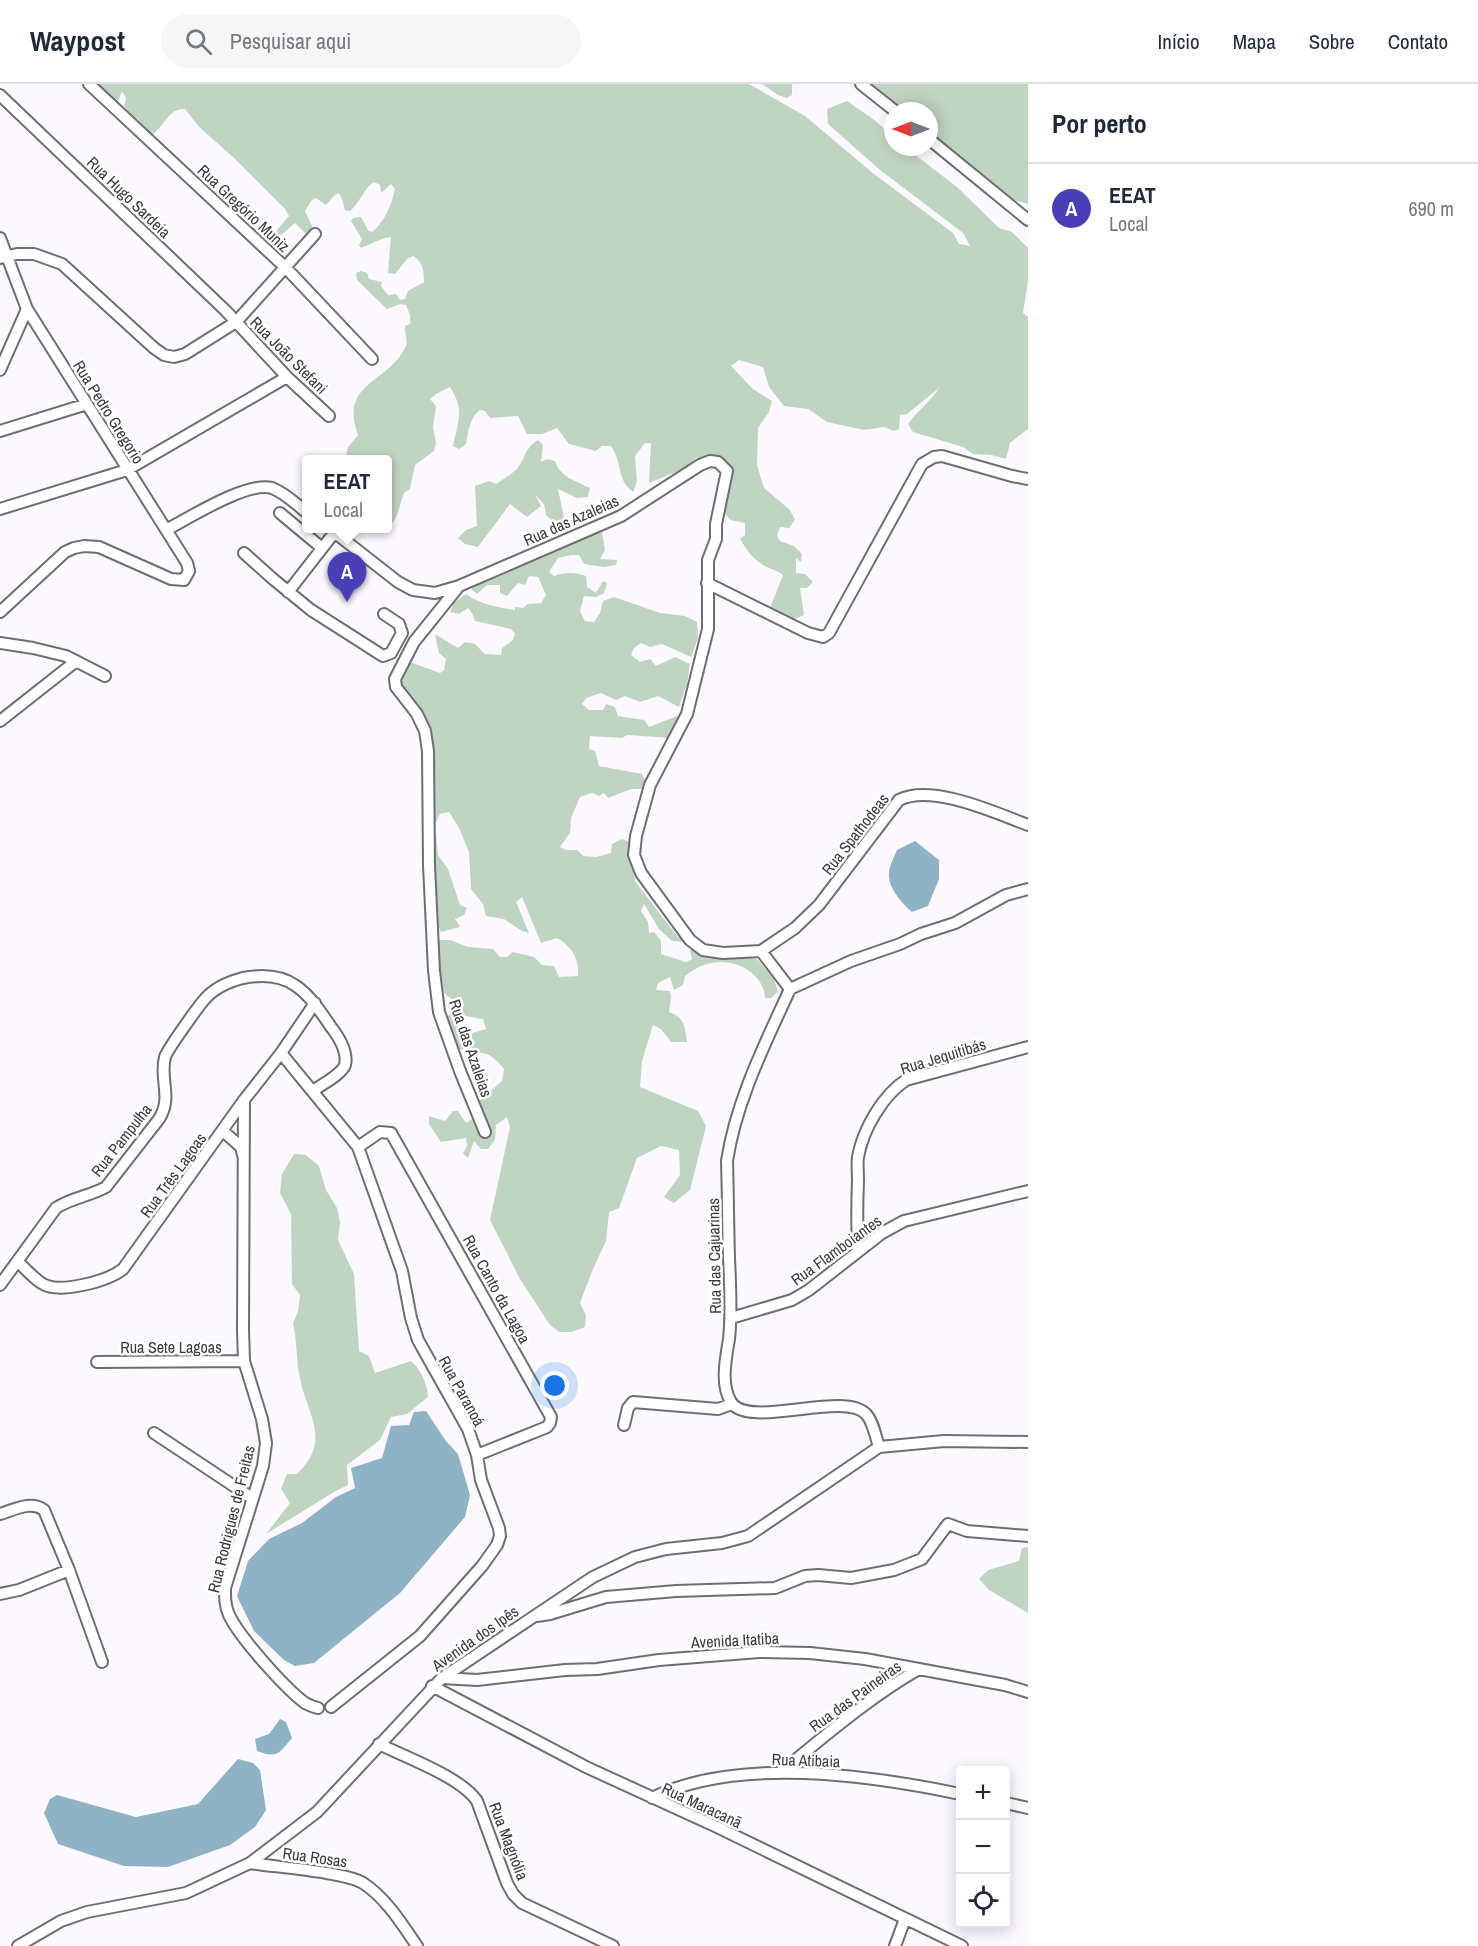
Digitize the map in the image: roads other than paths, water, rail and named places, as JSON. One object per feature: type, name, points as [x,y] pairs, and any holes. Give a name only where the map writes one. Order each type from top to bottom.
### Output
[{"type":"street","name":"Rua Gregório Muniz","points":[[89,84],[286,268],[372,359]]},
{"type":"street","points":[[861,84],[884,102]]},
{"type":"street","name":"Rua Hugo Sardeia","points":[[1,96],[236,322]]},
{"type":"street","points":[[938,145],[1028,220]]},
{"type":"street","name":"Rua João Stefani","points":[[315,234],[236,322],[328,416]]},
{"type":"street","name":"Rua Pedro Gregorio","points":[[0,238],[4,257],[27,309],[187,563],[189,571],[184,580],[171,579],[99,547],[74,548],[65,552],[0,612]]},
{"type":"street","points":[[4,257],[34,254],[62,264],[164,355],[174,357],[185,354],[236,322]]},
{"type":"street","points":[[0,370],[27,309]]},
{"type":"street","points":[[0,510],[127,470],[287,376]]},
{"type":"street","points":[[0,430],[87,404]]},
{"type":"street","points":[[707,583],[808,633],[823,637],[829,633],[926,460],[942,456],[1028,479]]},
{"type":"street","name":"Rua das Azaleias","points":[[485,1132],[460,1071],[440,1012],[434,971],[429,865],[428,751],[425,730],[417,714],[396,687],[395,679],[414,642],[459,586],[621,516],[694,468],[710,461],[718,462],[726,471],[716,524],[716,539],[708,560],[708,629],[687,714],[650,785],[636,836],[634,855],[641,873],[690,940],[702,950],[723,953],[761,951]]},
{"type":"street","points":[[166,530],[243,490],[259,487],[271,488],[302,509]]},
{"type":"street","points":[[280,513],[302,531]]},
{"type":"street","points":[[304,533],[322,548]]},
{"type":"street","points":[[288,592],[322,548],[330,533]]},
{"type":"street","points":[[334,533],[398,582],[413,590],[435,593],[459,586]]},
{"type":"street","points":[[244,553],[311,610],[383,656],[391,653],[402,633],[400,626],[384,614]]},
{"type":"street","points":[[0,643],[66,656],[105,676]]},
{"type":"street","points":[[0,721],[75,662]]},
{"type":"street","name":"Rua Spathodeas","points":[[761,951],[795,928],[819,904],[899,800],[907,796],[939,796],[963,801],[1028,825]]},
{"type":"street","points":[[761,951],[790,989],[851,961],[955,923],[1006,895],[1028,889]]},
{"type":"street","name":"Rua Pampulha","points":[[0,1286],[56,1208],[64,1203],[96,1193],[105,1187],[159,1119],[165,1110],[165,1055],[204,1000],[228,981],[260,975],[281,978],[297,986],[315,1003],[334,1030],[344,1049],[345,1058],[344,1067],[339,1073],[313,1090]]},
{"type":"street","name":"Rua das Cajuarinas","points":[[732,1404],[726,1393],[725,1367],[731,1318],[727,1161],[731,1136],[754,1070],[790,989]]},
{"type":"street","name":"Rua Três Lagoas","points":[[18,1262],[41,1283],[50,1287],[60,1288],[115,1276],[123,1269],[315,1003]]},
{"type":"street","name":"Rua Jequitibás","points":[[858,1250],[856,1222],[858,1157],[870,1123],[886,1096],[906,1080],[1028,1047]]},
{"type":"street","name":"Rua Paranoá","points":[[281,1053],[358,1147],[402,1271],[411,1318],[418,1340],[468,1429],[477,1455],[481,1480],[500,1536],[497,1545],[482,1566],[420,1636],[331,1707]]},
{"type":"street","name":"Rua Rodrigues de Freitas","points":[[244,1100],[244,1361],[262,1419],[266,1443],[263,1466],[225,1588],[225,1604],[238,1630],[257,1653],[300,1699],[318,1708]]},
{"type":"street","points":[[223,1131],[241,1147],[244,1158]]},
{"type":"street","name":"Rua Canto da Lagoa","points":[[358,1147],[380,1132],[391,1133],[551,1417],[547,1428],[477,1455]]},
{"type":"street","name":"Rua Flamboiantes","points":[[731,1318],[792,1300],[809,1290],[858,1250],[904,1221],[1028,1191]]},
{"type":"street","name":"Rua Sete Lagoas","points":[[98,1362],[244,1361]]},
{"type":"street","points":[[624,1425],[628,1408],[633,1402],[718,1409],[732,1404],[740,1410],[778,1412],[818,1407],[856,1406],[868,1415],[879,1447],[944,1441],[1027,1442]]},
{"type":"street","points":[[154,1433],[252,1498]]},
{"type":"street","name":"Avenida dos Ipês","points":[[18,1946],[61,1921],[87,1912],[186,1893],[250,1863],[317,1812],[442,1677],[534,1616],[593,1577],[635,1557],[666,1550],[723,1543],[748,1536],[879,1447]]},
{"type":"street","points":[[0,1514],[31,1505],[44,1510],[69,1570],[102,1662]]},
{"type":"street","points":[[534,1616],[550,1614],[606,1597],[676,1591],[775,1588],[805,1576],[851,1578],[894,1570],[922,1559],[948,1524],[968,1531],[1028,1536]]},
{"type":"street","points":[[0,1594],[19,1590],[69,1570]]},
{"type":"street","name":"Avenida Itatiba","points":[[442,1677],[459,1680],[502,1678],[670,1659],[759,1652],[810,1653],[865,1659],[1005,1685],[1028,1692]]},
{"type":"street","name":"Rua das Paineiras","points":[[782,1771],[889,1687],[919,1669]]},
{"type":"street","name":"Rua Maracanã","points":[[432,1686],[586,1767],[962,1946]]},
{"type":"street","name":"Rua Magnólia","points":[[379,1744],[458,1783],[471,1792],[477,1801],[507,1883],[522,1903],[612,1946]]},
{"type":"street","name":"Rua Atibaia","points":[[652,1798],[683,1785],[782,1771],[874,1779],[956,1793]]},
{"type":"street","points":[[1010,1804],[1028,1808]]},
{"type":"street","name":"Rua Rosas","points":[[250,1863],[353,1878],[363,1883],[392,1911],[417,1946]]},
{"type":"street","points":[[895,1946],[905,1919]]},
{"type":"water","points":[[915,841],[939,860],[939,879],[928,906],[912,912],[893,890],[889,874],[897,850]]},
{"type":"water","points":[[426,1411],[446,1441],[458,1454],[470,1495],[465,1517],[400,1593],[314,1663],[295,1666],[284,1660],[254,1631],[237,1596],[248,1561],[269,1539],[302,1523],[336,1497],[355,1488],[351,1468],[382,1458],[391,1426],[409,1425],[414,1412]]},
{"type":"water","points":[[280,1719],[286,1722],[292,1738],[277,1753],[257,1751],[255,1739],[269,1734]]},
{"type":"water","points":[[238,1759],[253,1763],[260,1770],[266,1810],[255,1827],[230,1845],[168,1867],[124,1866],[58,1844],[44,1813],[50,1799],[57,1795],[136,1817],[198,1804]]},
{"type":"place","name":"EEAT","points":[[347,602]]}]
